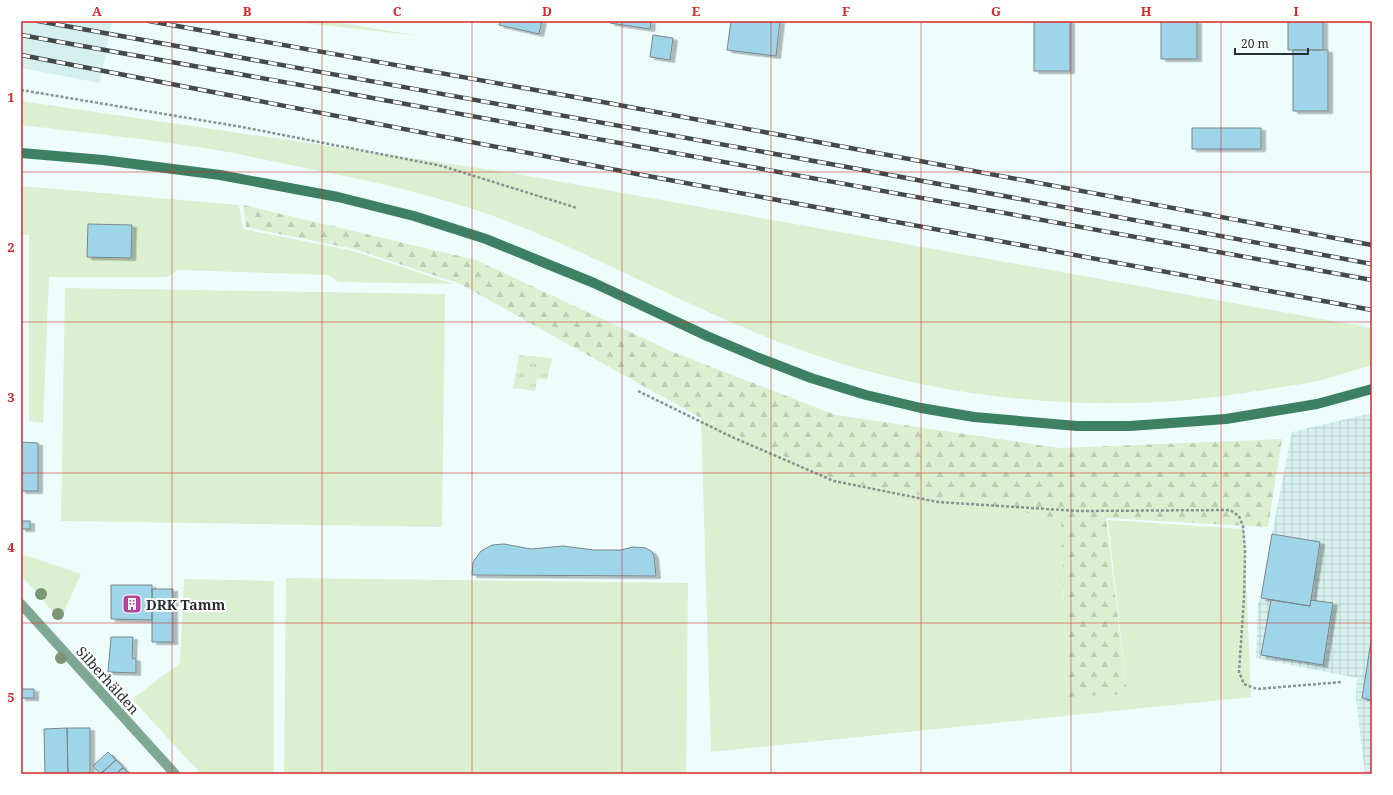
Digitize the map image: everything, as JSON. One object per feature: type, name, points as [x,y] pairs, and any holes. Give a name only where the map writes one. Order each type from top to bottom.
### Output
[{"type":"main road","points":[[21,153],[104,160],[220,175],[338,197],[414,216],[486,238],[594,283],[706,336],[811,378],[866,395],[921,408],[974,417],[1077,426],[1130,426],[1226,419],[1317,404],[1372,389]]},
{"type":"street","name":"Silberhälden","points":[[21,604],[175,774]]},
{"type":"path","points":[[21,90],[242,127],[442,166],[577,208]]},
{"type":"path","points":[[638,391],[732,437],[834,481],[856,486],[938,502],[1078,511],[1230,510],[1239,516],[1243,526],[1245,544],[1244,598],[1239,672],[1244,684],[1257,689],[1342,682]]},
{"type":"shaded area","points":[[21,21],[112,21],[100,83],[21,68]]},
{"type":"shaded area","points":[[1372,413],[1372,774],[1365,774],[1356,698],[1357,678],[1256,658],[1258,603],[1261,598],[1292,432]]},
{"type":"green space","points":[[286,21],[329,21],[421,36]]},
{"type":"green space","points":[[21,101],[506,172],[1372,328],[1372,365],[1318,381],[1297,385],[1200,399],[1137,403],[1074,403],[1011,398],[948,389],[886,376],[825,359],[766,337],[698,308],[565,245],[474,209],[364,180],[223,151],[147,140],[21,125]]},
{"type":"green space","points":[[21,186],[239,205],[243,229],[354,251],[454,284],[338,282],[329,275],[178,270],[167,277],[49,277],[43,423],[29,421],[29,235],[21,234]]},
{"type":"green space","points":[[243,205],[476,260],[673,352],[836,415],[1060,448],[1282,439],[1268,527],[1106,518],[1127,694],[1067,697],[1061,519],[838,481],[701,418],[460,284],[354,249],[246,227]]},
{"type":"green space","points":[[65,288],[445,294],[442,527],[61,521]]},
{"type":"green space","points":[[519,355],[552,358],[547,380],[537,378],[535,391],[513,388]]},
{"type":"green space","points":[[701,418],[838,481],[1061,519],[1067,697],[1127,694],[1108,520],[1244,529],[1251,697],[711,752]]},
{"type":"green space","points":[[21,554],[81,574],[60,620],[21,575]]},
{"type":"green space","points":[[286,578],[688,583],[686,774],[284,774]]},
{"type":"green space","points":[[184,579],[274,581],[274,774],[201,774],[132,699],[180,663]]},
{"type":"building","points":[[500,21],[542,21],[539,34],[499,25]]},
{"type":"building","points":[[610,21],[651,21],[650,29],[610,23]]},
{"type":"building","points":[[731,21],[780,21],[776,56],[727,50]]},
{"type":"building","points":[[1034,21],[1070,21],[1070,71],[1034,71]]},
{"type":"building","points":[[1161,21],[1197,21],[1197,59],[1161,59]]},
{"type":"building","points":[[1288,21],[1323,21],[1323,50],[1288,50]]},
{"type":"building","points":[[653,35],[673,38],[670,60],[650,57]]},
{"type":"building","points":[[1293,50],[1328,50],[1328,111],[1293,111]]},
{"type":"building","points":[[1192,128],[1261,128],[1261,149],[1192,149]]},
{"type":"building","points":[[88,224],[132,225],[131,258],[87,257]]},
{"type":"building","points":[[21,442],[38,443],[38,491],[21,491]]},
{"type":"building","points":[[21,521],[30,521],[30,529],[21,529]]},
{"type":"building","points":[[1272,534],[1320,542],[1310,606],[1261,598]]},
{"type":"building","points":[[504,544],[531,549],[563,546],[594,550],[621,550],[633,547],[646,548],[652,552],[654,556],[656,576],[472,575],[473,562],[481,551],[492,545]]},
{"type":"building","name":"DRK Tamm","points":[[111,585],[152,585],[152,620],[111,619]]},
{"type":"building","points":[[152,589],[173,589],[173,642],[152,642]]},
{"type":"building","points":[[1271,600],[1310,606],[1311,600],[1333,603],[1323,665],[1261,655]]},
{"type":"building","points":[[1372,635],[1372,700],[1362,698]]},
{"type":"building","points":[[111,637],[133,637],[132,658],[136,659],[136,673],[108,672]]},
{"type":"building","points":[[21,689],[34,689],[34,698],[21,698]]},
{"type":"building","points":[[67,728],[68,774],[45,774],[44,729]]},
{"type":"building","points":[[67,728],[90,728],[90,773],[68,774]]},
{"type":"building","points":[[108,752],[116,760],[100,774],[93,766]]},
{"type":"building","points":[[116,760],[123,767],[116,774],[101,774]]},
{"type":"building","points":[[123,768],[129,774],[116,774]]},
{"type":"railway","points":[[38,21],[847,167],[1372,264]]},
{"type":"railway","points":[[149,21],[608,103],[1372,245]]},
{"type":"railway","points":[[21,35],[1372,280]]},
{"type":"railway","points":[[21,55],[637,174],[1372,310]]},
{"type":"place","name":"DRK Tamm","points":[[132,604]]}]
